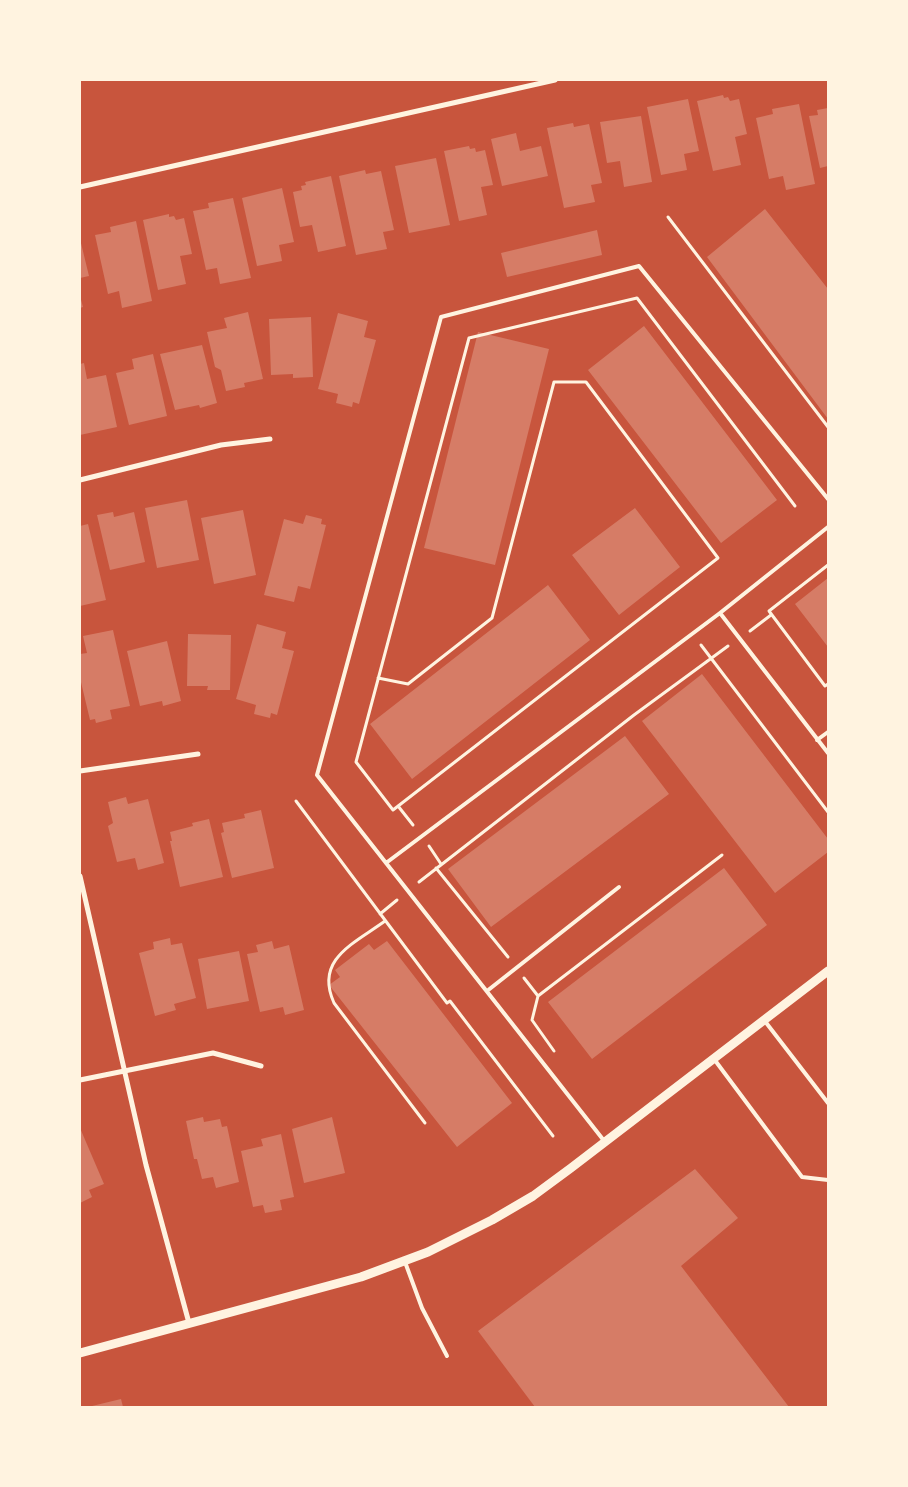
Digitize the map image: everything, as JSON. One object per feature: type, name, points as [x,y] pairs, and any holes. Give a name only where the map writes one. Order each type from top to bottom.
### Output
[{"type":"street","points":[[80,187],[555,80]]},
{"type":"street","points":[[80,480],[221,445],[270,439]]},
{"type":"street","points":[[80,779],[80,770],[198,754]]},
{"type":"street","points":[[80,876],[146,1165],[189,1323]]},
{"type":"street","points":[[80,1353],[361,1277],[428,1252],[492,1220],[532,1196],[605,1142],[828,971]]},
{"type":"street","points":[[80,1080],[213,1053],[260,1066]]},
{"type":"lane","points":[[605,1142],[317,775],[441,317],[638,266],[828,499]]},
{"type":"lane","points":[[386,863],[720,613],[828,527]]},
{"type":"lane","points":[[720,613],[828,753]]},
{"type":"lane","points":[[817,740],[828,732]]},
{"type":"lane","points":[[487,991],[619,887]]},
{"type":"lane","points":[[764,1020],[828,1103]]},
{"type":"lane","points":[[714,1059],[802,1177],[828,1180]]},
{"type":"lane","points":[[405,1260],[422,1308],[447,1356]]},
{"type":"path","points":[[668,217],[828,427]]},
{"type":"path","points":[[378,678],[408,684],[492,618],[554,382],[586,382],[718,558],[393,810],[356,762],[378,678],[469,338],[637,298],[795,506]]},
{"type":"path","points":[[828,565],[769,612],[825,686],[828,684]]},
{"type":"path","points":[[380,914],[436,868],[634,715],[771,615]]},
{"type":"path","points":[[697,640],[828,812]]},
{"type":"path","points":[[296,801],[447,1003],[450,1001],[552,1136]]},
{"type":"path","points":[[560,1058],[532,1020],[538,996],[722,855]]},
{"type":"path","points":[[436,868],[538,996]]},
{"type":"path","points":[[385,920],[335,958],[329,970],[327,984],[334,1003],[425,1124]]},
{"type":"building","points":[[723,95],[724,98],[728,97],[730,101],[739,99],[747,134],[735,137],[741,165],[713,171],[697,101]]},
{"type":"building","points":[[688,99],[699,151],[684,154],[687,170],[661,175],[647,107]]},
{"type":"building","points":[[799,104],[815,184],[786,190],[783,176],[769,179],[756,118],[773,114],[772,109]]},
{"type":"building","points":[[828,108],[828,166],[820,168],[809,116],[818,115],[817,110]]},
{"type":"building","points":[[641,116],[652,182],[624,187],[620,161],[607,163],[600,122]]},
{"type":"building","points":[[573,123],[574,127],[589,124],[602,183],[591,185],[595,202],[564,208],[547,128]]},
{"type":"building","points":[[516,133],[520,151],[541,146],[548,176],[502,186],[491,139]]},
{"type":"building","points":[[469,146],[470,149],[475,148],[476,152],[485,150],[493,185],[481,187],[487,215],[459,221],[444,151]]},
{"type":"building","points":[[436,158],[450,225],[409,233],[395,166]]},
{"type":"building","points":[[365,170],[366,174],[381,171],[394,230],[383,232],[387,249],[356,255],[339,176]]},
{"type":"building","points":[[331,176],[346,246],[318,252],[312,225],[300,227],[293,192],[302,190],[301,186],[306,185],[305,182]]},
{"type":"building","points":[[282,188],[294,242],[279,245],[282,261],[257,266],[242,198]]},
{"type":"building","points":[[233,198],[251,278],[220,284],[217,268],[206,270],[193,211],[209,208],[208,203]]},
{"type":"building","points":[[765,209],[828,289],[828,419],[707,257]]},
{"type":"building","points":[[169,214],[169,217],[174,216],[176,220],[184,218],[192,254],[180,256],[186,284],[158,290],[143,220]]},
{"type":"building","points":[[136,221],[152,301],[122,308],[119,291],[108,294],[95,235],[111,232],[110,227]]},
{"type":"building","points":[[597,230],[602,255],[507,277],[501,253]]},
{"type":"building","points":[[80,239],[89,276],[80,278]]},
{"type":"building","points":[[80,296],[83,307],[80,308]]},
{"type":"building","points":[[248,312],[263,379],[244,383],[245,387],[226,391],[221,370],[215,367],[207,332],[227,328],[224,318]]},
{"type":"building","points":[[338,313],[368,321],[364,337],[376,340],[359,404],[353,402],[352,407],[336,403],[338,394],[318,389]]},
{"type":"building","points":[[311,317],[313,377],[293,378],[293,374],[271,375],[269,319]]},
{"type":"building","points":[[644,326],[777,500],[721,543],[588,370]]},
{"type":"building","points":[[478,332],[549,349],[495,565],[424,548]]},
{"type":"building","points":[[202,345],[217,403],[200,408],[199,405],[175,410],[160,354]]},
{"type":"building","points":[[153,354],[167,416],[129,425],[116,373],[134,369],[132,359]]},
{"type":"building","points":[[84,363],[87,379],[106,375],[117,427],[80,435],[80,364]]},
{"type":"building","points":[[187,500],[199,560],[157,568],[145,508]]},
{"type":"building","points":[[635,508],[680,567],[619,615],[572,555]]},
{"type":"building","points":[[243,510],[256,575],[214,584],[201,518]]},
{"type":"building","points":[[113,512],[114,517],[134,512],[145,562],[110,570],[97,515]]},
{"type":"building","points":[[306,515],[322,519],[321,524],[326,525],[310,589],[298,586],[294,602],[264,595],[284,519],[303,524]]},
{"type":"building","points":[[88,524],[106,600],[80,606],[80,526]]},
{"type":"building","points":[[828,578],[828,647],[795,604]]},
{"type":"building","points":[[548,585],[590,640],[412,779],[370,724]]},
{"type":"building","points":[[257,624],[286,632],[282,648],[294,651],[277,715],[271,713],[270,718],[254,714],[256,705],[236,699]]},
{"type":"building","points":[[113,630],[130,706],[110,710],[112,719],[96,723],[95,719],[90,720],[80,678],[80,654],[87,653],[83,636]]},
{"type":"building","points":[[188,634],[231,635],[230,690],[207,690],[208,686],[187,686]]},
{"type":"building","points":[[167,641],[181,701],[163,706],[162,701],[140,706],[127,651]]},
{"type":"building","points":[[702,674],[828,839],[828,852],[775,893],[642,721]]},
{"type":"building","points":[[625,736],[669,794],[491,927],[448,869]]},
{"type":"building","points":[[126,797],[128,804],[148,799],[164,863],[138,870],[135,858],[117,862],[108,826],[113,823],[108,802]]},
{"type":"building","points":[[261,810],[274,868],[232,878],[221,833],[224,832],[222,823],[245,818],[244,814]]},
{"type":"building","points":[[209,819],[223,877],[180,887],[170,841],[172,841],[170,832],[193,826],[192,823]]},
{"type":"building","points":[[724,868],[767,925],[592,1059],[548,1002]]},
{"type":"building","points":[[170,938],[171,945],[182,943],[196,998],[174,1004],[176,1010],[155,1016],[139,953],[154,949],[153,942]]},
{"type":"building","points":[[272,941],[274,949],[289,945],[304,1010],[285,1015],[283,1007],[260,1012],[247,954],[258,952],[256,945]]},
{"type":"building","points":[[387,941],[512,1103],[457,1147],[329,985],[340,977],[335,970],[369,944],[374,950]]},
{"type":"building","points":[[239,951],[249,1001],[207,1009],[198,959]]},
{"type":"building","points":[[203,1117],[204,1122],[220,1119],[222,1127],[227,1126],[239,1182],[216,1188],[213,1177],[202,1179],[197,1159],[194,1159],[186,1121]]},
{"type":"building","points":[[332,1117],[345,1173],[304,1183],[292,1129]]},
{"type":"building","points":[[80,1128],[104,1184],[89,1190],[92,1197],[80,1203]]},
{"type":"building","points":[[281,1134],[294,1197],[280,1200],[282,1210],[265,1213],[263,1205],[253,1207],[241,1151],[263,1146],[261,1139]]},
{"type":"building","points":[[695,1169],[738,1218],[681,1266],[789,1407],[535,1407],[478,1331]]},
{"type":"building","points":[[121,1399],[123,1407],[92,1407],[92,1406]]}]
